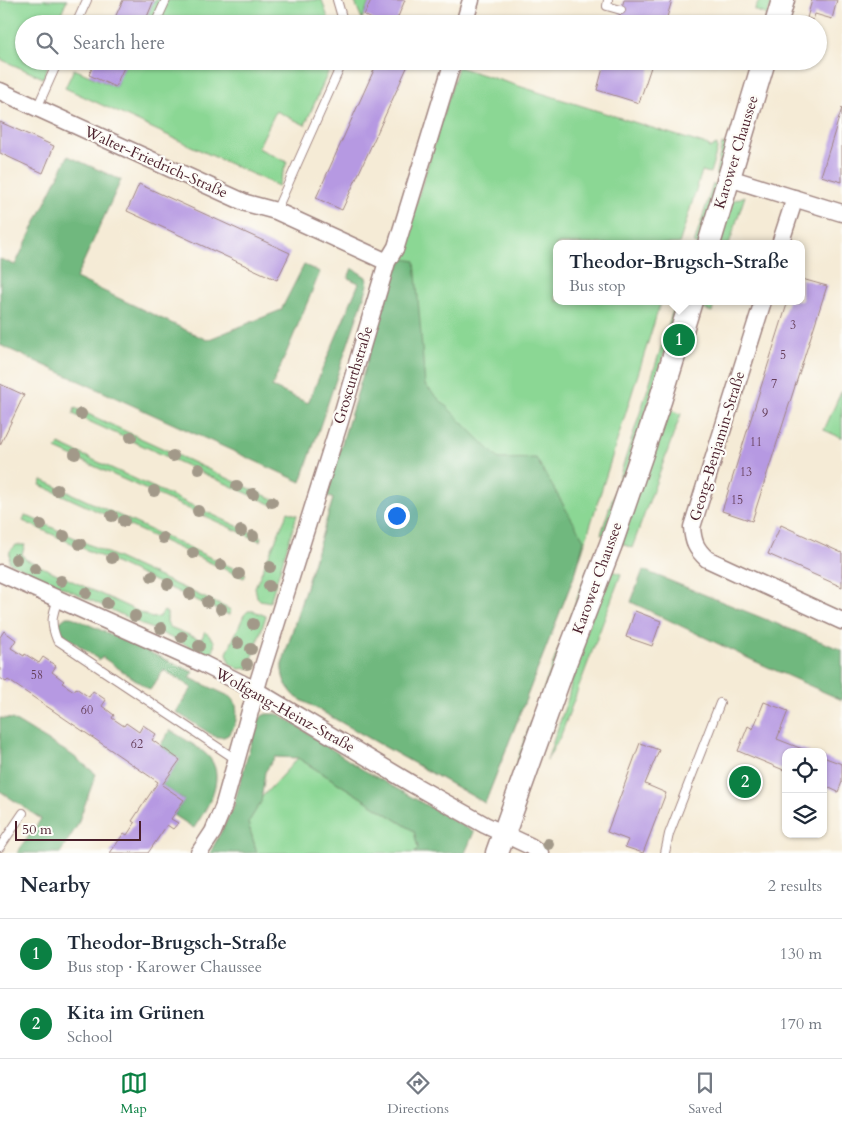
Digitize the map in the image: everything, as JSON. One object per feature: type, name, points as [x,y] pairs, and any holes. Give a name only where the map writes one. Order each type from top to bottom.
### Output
[{"type":"main road","points":[[779,15],[783,0]]},
{"type":"main road","name":"Karower Chaussee","points":[[709,240],[761,70]]},
{"type":"main road","name":"Karower Chaussee","points":[[501,844],[562,671],[611,544],[660,401],[690,305]]},
{"type":"street","points":[[467,15],[471,0]]},
{"type":"street","name":"Groscurthstraße","points":[[199,853],[213,832],[224,808],[255,690],[340,421],[387,262],[396,247],[449,70]]},
{"type":"street","name":"Walter-Friedrich-Straße","points":[[0,91],[246,203],[276,211],[387,262]]},
{"type":"street","points":[[729,178],[842,213]]},
{"type":"street","points":[[781,240],[795,198]]},
{"type":"street","name":"Georg-Benjamin-Straße","points":[[761,305],[692,527],[692,540],[698,551],[707,559],[842,621]]},
{"type":"street","name":"Wolfgang-Heinz-Straße","points":[[0,573],[255,690],[412,784],[501,844],[530,846],[540,853]]},
{"type":"lane","points":[[80,15],[87,0]]},
{"type":"lane","points":[[159,15],[166,0]]},
{"type":"lane","points":[[337,0],[341,15]]},
{"type":"lane","points":[[608,0],[607,6],[621,10]]},
{"type":"lane","points":[[37,108],[54,70]]},
{"type":"lane","points":[[276,211],[339,70]]},
{"type":"lane","points":[[58,599],[52,615],[52,628],[57,640],[236,760]]},
{"type":"lane","points":[[666,851],[669,834],[720,703]]},
{"type":"lane","points":[[0,847],[23,813]]},
{"type":"green space","points":[[0,0],[67,0],[60,15],[15,15],[15,66],[0,59]]},
{"type":"green space","points":[[154,0],[322,0],[327,15],[148,15]]},
{"type":"green space","points":[[354,0],[370,0],[364,15],[360,15]]},
{"type":"green space","points":[[760,0],[773,0],[767,15],[754,10]]},
{"type":"green space","points":[[25,70],[46,70],[43,78]]},
{"type":"green space","points":[[74,70],[115,87],[123,70],[329,70],[305,125],[276,111],[258,148],[287,162],[278,186],[65,88]]},
{"type":"green space","points":[[457,70],[468,70],[710,146],[709,148],[717,145],[710,173],[702,171],[680,240],[553,240],[553,305],[660,305],[576,571],[485,803],[296,697],[285,682],[282,665],[333,499],[326,495]]},
{"type":"green space","points":[[722,144],[729,146],[720,177],[716,176],[716,172]]},
{"type":"green space","points":[[68,156],[121,180],[76,278],[207,340],[281,310],[304,265],[320,272],[272,387],[308,403],[359,283],[348,278],[352,268],[366,277],[368,285],[301,482],[0,345],[0,259],[15,265]]},
{"type":"green space","points":[[713,184],[717,185],[700,240],[695,240]]},
{"type":"green space","points":[[745,196],[730,240],[719,240],[730,202]]},
{"type":"green space","points":[[399,258],[415,261],[425,385],[499,459],[536,458],[584,540],[576,571],[485,803],[296,697],[287,686],[283,675],[282,665],[333,499],[326,495]]},
{"type":"green space","points":[[675,305],[680,305],[606,535],[601,534]]},
{"type":"green space","points":[[699,305],[714,305],[712,312],[698,307]]},
{"type":"green space","points":[[842,392],[842,438],[824,430]]},
{"type":"green space","points":[[75,408],[277,501],[275,506],[73,414]]},
{"type":"green space","points":[[670,410],[681,414],[632,548],[620,543],[656,439]]},
{"type":"green space","points":[[59,444],[261,537],[260,541],[56,449]]},
{"type":"green space","points":[[42,480],[246,574],[244,578],[40,485]]},
{"type":"green space","points":[[288,512],[297,515],[270,602],[260,600],[257,597],[255,587]]},
{"type":"green space","points":[[25,515],[231,610],[229,615],[23,521]]},
{"type":"green space","points":[[16,545],[25,545],[22,554],[25,559],[152,618],[159,617],[164,611],[167,613],[167,622],[170,627],[199,639],[202,638],[205,631],[214,641],[214,647],[210,656],[9,562],[10,551]]},
{"type":"green space","points":[[591,561],[595,562],[515,773],[513,773],[523,744]]},
{"type":"green space","points":[[610,570],[621,574],[561,735],[547,760],[568,698],[577,655]]},
{"type":"green space","points":[[643,570],[842,650],[842,700],[752,660],[631,602]]},
{"type":"green space","points":[[248,611],[254,611],[266,616],[249,668],[239,669],[229,663],[227,653],[244,615]]},
{"type":"green space","points":[[66,617],[72,617],[193,672],[190,678],[231,697],[237,712],[233,729],[224,737],[214,736],[176,712],[192,688],[164,670],[150,690],[102,657],[99,660],[62,633],[59,627],[60,622]]},
{"type":"green space","points":[[266,714],[281,715],[360,768],[474,832],[465,853],[415,853],[418,848],[414,831],[298,758],[275,757],[265,772],[261,802],[248,823],[257,853],[210,853],[233,808],[257,722]]},
{"type":"green space","points":[[0,718],[12,719],[72,755],[96,774],[77,826],[60,853],[17,853],[41,819],[0,791]]},
{"type":"green space","points":[[170,730],[206,754],[213,762],[216,772],[216,781],[210,801],[194,828],[174,815],[184,800],[162,785],[180,760],[160,746]]},
{"type":"green space","points":[[298,758],[414,831],[418,849],[415,853],[257,853],[248,823],[262,797]]},
{"type":"building","points":[[123,0],[154,0],[148,15],[116,15]]},
{"type":"building","points":[[371,0],[405,0],[399,15],[364,15]]},
{"type":"building","points":[[624,0],[672,0],[668,15],[620,15]]},
{"type":"building","points":[[812,0],[837,0],[832,19],[827,18],[827,15],[808,15]]},
{"type":"building","points":[[91,70],[123,70],[115,87],[89,75]]},
{"type":"building","points":[[374,70],[406,70],[342,210],[316,198]]},
{"type":"building","points":[[603,70],[650,70],[639,103],[597,90]]},
{"type":"building","points":[[842,108],[842,182],[821,176]]},
{"type":"building","points":[[0,122],[54,146],[43,173],[0,153]]},
{"type":"building","points":[[139,184],[290,253],[277,280],[127,211]]},
{"type":"building","points":[[805,280],[827,286],[752,521],[722,511],[787,305],[805,305]]},
{"type":"building","points":[[0,384],[24,395],[0,445]]},
{"type":"building","points":[[781,525],[842,553],[842,587],[768,554]]},
{"type":"building","points":[[635,611],[661,621],[652,646],[626,637]]},
{"type":"building","points":[[4,631],[16,640],[11,648],[39,663],[43,657],[56,666],[52,672],[64,681],[62,683],[74,691],[76,688],[89,697],[93,691],[106,700],[102,706],[114,715],[112,718],[124,726],[126,723],[139,732],[143,725],[156,734],[152,740],[180,760],[162,785],[184,800],[171,819],[178,823],[173,829],[167,825],[148,853],[110,853],[124,833],[127,835],[135,823],[132,821],[158,782],[8,680],[6,682],[0,678],[0,637]]},
{"type":"building","points":[[764,702],[788,711],[777,739],[800,748],[782,748],[782,769],[738,751],[748,726],[753,729]]},
{"type":"building","points":[[640,743],[659,750],[645,784],[666,793],[643,853],[625,847],[628,840],[607,832]]},
{"type":"building","points":[[827,758],[842,764],[842,782],[838,792],[827,787]]},
{"type":"place","name":"Theodor-Brugsch-Straße","points":[[679,340]]},
{"type":"place","name":"Kita im Grünen","points":[[745,782]]}]
